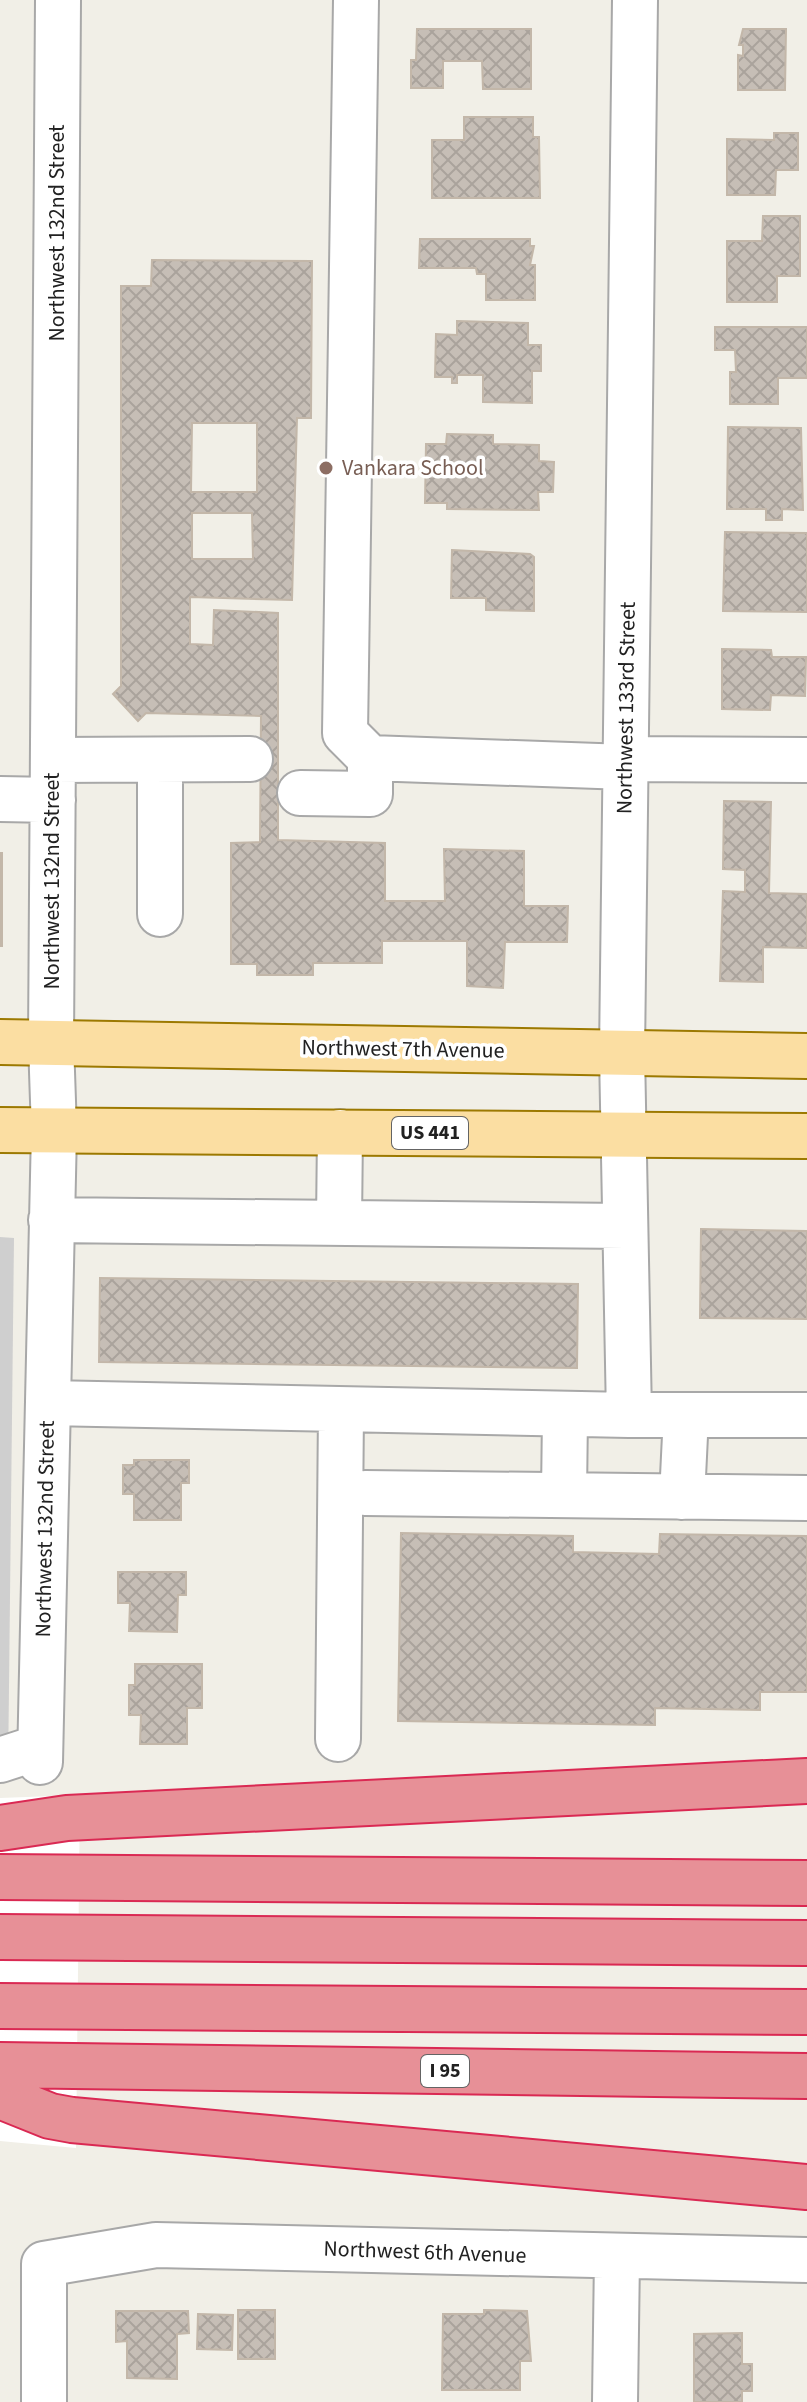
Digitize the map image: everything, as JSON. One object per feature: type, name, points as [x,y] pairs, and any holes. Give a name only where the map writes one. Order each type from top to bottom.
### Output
[{"type":"highway","points":[[0,1828],[67,1818],[807,1781]]},
{"type":"highway","points":[[0,1877],[807,1883]]},
{"type":"highway","points":[[0,1937],[807,1943]]},
{"type":"highway","points":[[0,2006],[807,2012]]},
{"type":"highway","name":"I 95","points":[[0,2065],[807,2076]]},
{"type":"highway","points":[[0,2096],[50,2116],[72,2120],[807,2187]]},
{"type":"main road","name":"Northwest 7th Avenue","points":[[0,1042],[807,1056]]},
{"type":"main road","name":"US 441","points":[[0,1130],[807,1136]]},
{"type":"street","name":"Northwest 132nd Street","points":[[27,1756],[48,1403],[54,1131],[51,1042],[58,0]]},
{"type":"street","points":[[356,0],[345,733],[370,758],[626,763],[807,760]]},
{"type":"street","name":"Northwest 133rd Street","points":[[629,1415],[622,1053],[635,0]]},
{"type":"street","points":[[300,793],[370,794],[370,758]]},
{"type":"street","points":[[0,799],[53,780],[160,760],[250,759]]},
{"type":"street","points":[[160,760],[163,915]]},
{"type":"street","points":[[339,1223],[340,1132]]},
{"type":"street","points":[[51,1220],[625,1226]]},
{"type":"street","points":[[48,1403],[565,1414],[807,1415]]},
{"type":"street","points":[[338,1739],[341,1410]]},
{"type":"street","points":[[564,1495],[565,1414]]},
{"type":"street","points":[[682,1497],[686,1415]]},
{"type":"street","points":[[365,1493],[807,1498]]},
{"type":"street","name":"Northwest 6th Avenue","points":[[44,2402],[44,2264],[156,2245],[807,2260]]},
{"type":"street","points":[[615,2402],[617,2257]]},
{"type":"shaded area","points":[[0,1237],[14,1238],[8,1776],[0,1776]]},
{"type":"pier","points":[[80,1795],[76,2148],[0,2141],[0,1798]]},
{"type":"building","points":[[417,29],[531,29],[531,89],[483,89],[482,61],[443,61],[443,88],[411,88],[411,60],[416,60]]},
{"type":"building","points":[[743,29],[786,29],[785,90],[738,90],[738,55],[743,56],[743,45],[739,45]]},
{"type":"building","points":[[464,117],[533,117],[533,137],[539,137],[540,198],[432,198],[432,140],[464,140]]},
{"type":"building","points":[[774,133],[798,133],[798,170],[776,170],[775,195],[727,195],[727,139],[774,140]]},
{"type":"building","points":[[763,216],[800,216],[800,276],[777,276],[777,302],[727,302],[727,241],[762,241]]},
{"type":"building","points":[[420,239],[530,239],[530,246],[534,246],[530,265],[535,265],[535,300],[486,300],[486,274],[477,274],[476,268],[419,268]]},
{"type":"building","points":[[152,260],[312,261],[311,418],[297,418],[292,600],[190,597],[190,644],[213,645],[214,610],[278,613],[278,840],[385,843],[385,901],[445,901],[444,849],[524,851],[524,906],[568,906],[567,942],[505,942],[503,988],[467,986],[467,941],[382,941],[382,963],[313,963],[313,975],[257,975],[257,964],[231,964],[231,843],[260,842],[261,716],[146,713],[138,721],[113,694],[121,686],[121,286],[151,286]],"holes":[[[192,423],[257,423],[257,492],[191,492]],[[192,513],[252,513],[253,559],[192,559]]]},
{"type":"building","points":[[457,321],[528,323],[528,345],[541,345],[541,371],[532,371],[532,403],[483,402],[483,375],[457,375],[457,383],[452,383],[452,377],[435,377],[436,334],[457,335]]},
{"type":"building","points":[[715,327],[807,327],[807,378],[778,378],[778,404],[730,404],[730,372],[736,372],[735,350],[715,350]]},
{"type":"building","points":[[728,427],[801,428],[803,510],[782,509],[782,520],[766,520],[766,509],[727,509]]},
{"type":"building","points":[[447,434],[493,435],[493,444],[539,445],[539,461],[554,462],[553,492],[538,492],[539,510],[447,509],[447,503],[425,503],[426,444],[446,444]]},
{"type":"building","points":[[725,532],[807,533],[807,612],[723,611]]},
{"type":"building","points":[[452,550],[530,554],[534,557],[534,611],[486,610],[486,598],[451,598]]},
{"type":"building","points":[[722,649],[771,650],[772,657],[806,657],[805,696],[771,695],[770,710],[722,709]]},
{"type":"building","points":[[724,801],[771,802],[769,893],[807,894],[807,948],[763,947],[763,982],[720,981],[723,891],[745,892],[745,870],[723,869]]},
{"type":"building","points":[[2,853],[2,946],[0,946]]},
{"type":"building","points":[[701,1229],[807,1231],[807,1319],[700,1318]]},
{"type":"building","points":[[100,1278],[578,1284],[577,1368],[99,1362]]},
{"type":"building","points":[[134,1460],[189,1460],[189,1483],[181,1483],[181,1520],[134,1520],[134,1494],[123,1494],[123,1465],[134,1465]]},
{"type":"building","points":[[401,1533],[573,1536],[573,1552],[659,1554],[660,1534],[807,1536],[807,1692],[760,1692],[760,1710],[655,1708],[655,1725],[398,1721]]},
{"type":"building","points":[[118,1572],[186,1572],[186,1595],[178,1595],[177,1632],[129,1631],[130,1603],[118,1603]]},
{"type":"building","points":[[135,1664],[202,1664],[202,1708],[187,1708],[187,1744],[140,1744],[141,1715],[129,1715],[129,1685],[135,1685]]},
{"type":"building","points":[[238,2310],[275,2310],[275,2359],[238,2359]]},
{"type":"building","points":[[484,2310],[527,2311],[531,2361],[520,2361],[520,2390],[442,2390],[443,2314],[484,2314]]},
{"type":"building","points":[[116,2311],[188,2311],[189,2333],[177,2334],[177,2379],[127,2378],[127,2341],[116,2342]]},
{"type":"building","points":[[198,2314],[233,2315],[232,2350],[197,2349]]},
{"type":"building","points":[[742,2333],[742,2364],[752,2364],[752,2391],[742,2391],[742,2402],[694,2402],[694,2334]]},
{"type":"place","name":"Vankara School","points":[[326,468]]}]
